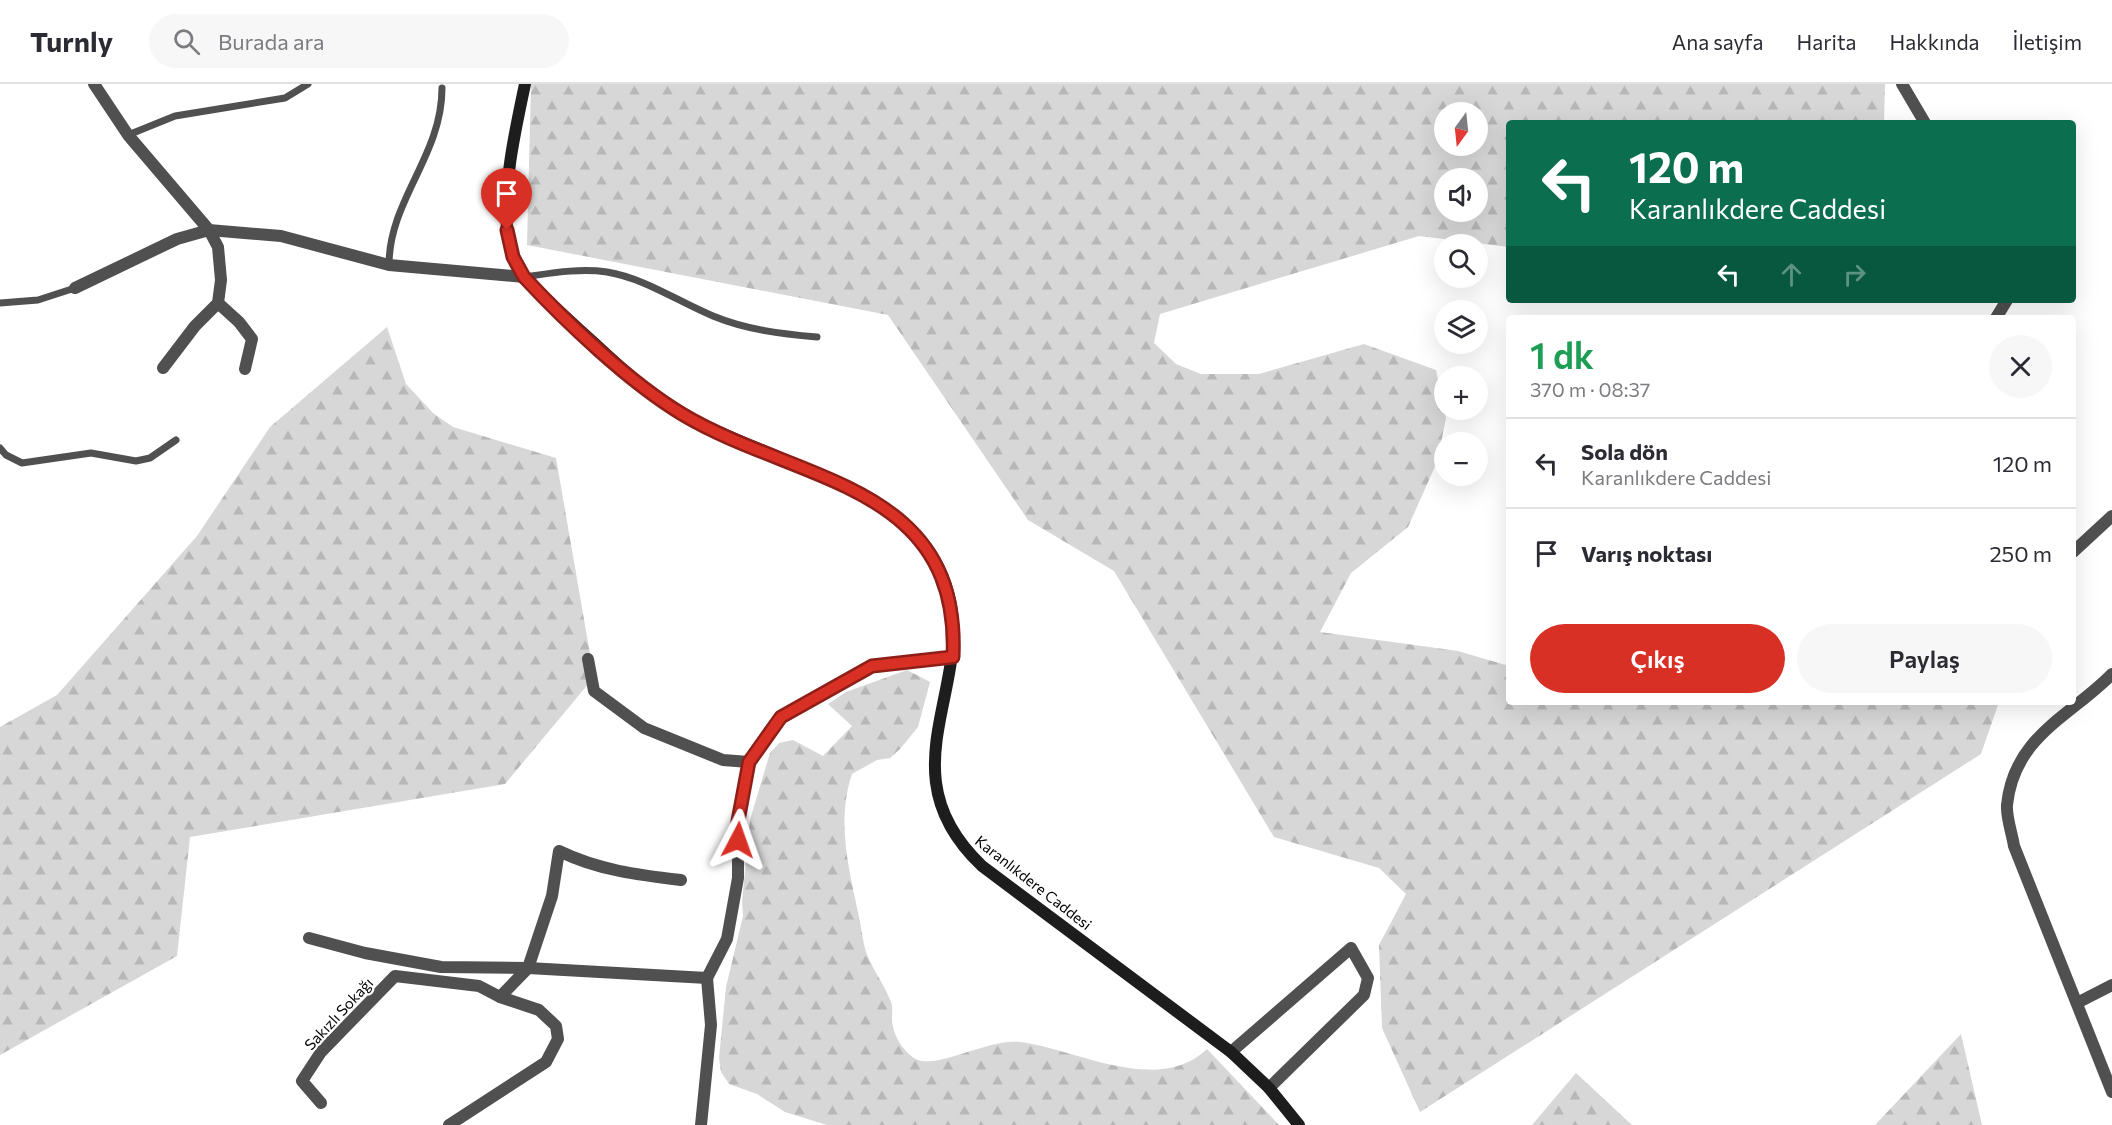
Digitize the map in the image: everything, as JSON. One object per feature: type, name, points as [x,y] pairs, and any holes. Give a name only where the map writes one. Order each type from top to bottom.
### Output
[{"type":"main road","name":"Karanlıkdere Caddesi","points":[[525,84],[510,176],[507,230],[513,257],[524,277],[628,375],[667,404],[707,427],[860,494],[895,514],[920,538],[934,559],[946,584],[952,610],[953,657],[934,763],[938,797],[951,831],[982,866],[1231,1052],[1269,1088],[1299,1125]]},
{"type":"street","points":[[94,84],[128,135],[209,230],[218,247],[221,280],[218,303],[195,326],[163,368]]},
{"type":"street","points":[[1902,84],[1923,120]]},
{"type":"street","points":[[75,288],[177,239],[209,230],[281,236],[389,265],[524,277]]},
{"type":"street","points":[[218,303],[239,322],[252,339],[245,369]]},
{"type":"street","points":[[2076,549],[2112,516]]},
{"type":"street","points":[[701,1125],[711,1025],[707,978],[727,939],[738,878],[738,821],[749,762],[781,717],[872,666],[953,657]]},
{"type":"street","points":[[588,659],[594,691],[644,728],[723,760],[749,762]]},
{"type":"street","points":[[2076,702],[2112,674]]},
{"type":"street","points":[[2073,705],[2055,719],[2019,762],[2007,805],[2014,846],[2112,1092]]},
{"type":"street","points":[[500,997],[528,968],[552,896],[559,851],[587,864],[633,874],[681,880]]},
{"type":"street","points":[[309,938],[365,953],[441,967],[528,968],[707,978]]},
{"type":"street","points":[[1231,1052],[1351,948],[1368,978],[1364,995],[1269,1088]]},
{"type":"street","name":"Sakızlı Sokağı","points":[[321,1102],[302,1081],[321,1052],[395,976],[479,986],[500,997],[539,1010],[556,1026],[558,1039],[546,1062],[449,1125]]},
{"type":"street","points":[[2077,1003],[2112,985]]},
{"type":"lane","points":[[128,135],[175,116],[285,98],[308,84]]},
{"type":"lane","points":[[389,265],[395,226],[436,135],[442,88]]},
{"type":"lane","points":[[524,277],[566,271],[609,273],[632,279],[714,317],[741,326],[817,337]]},
{"type":"lane","points":[[0,303],[39,300],[75,288]]},
{"type":"lane","points":[[0,448],[13,460],[22,463],[91,453],[136,461],[146,460],[176,440]]},
{"type":"green space","points":[[531,84],[1885,84],[1884,120],[1506,120],[1506,247],[1488,244],[1488,234],[1434,234],[1434,238],[1419,236],[1160,314],[1154,343],[1176,364],[1201,374],[1259,374],[1364,344],[1434,369],[1434,420],[1446,420],[1443,432],[1434,432],[1434,469],[1408,527],[1351,573],[1320,632],[1458,651],[1506,665],[1506,705],[1998,705],[1981,754],[1420,1112],[1382,1028],[1379,945],[1406,894],[1379,868],[1274,837],[1114,571],[1028,520],[888,315],[527,245]]},
{"type":"green space","points":[[387,327],[406,384],[433,413],[453,427],[556,458],[594,677],[505,784],[190,837],[177,956],[0,1055],[0,727],[57,695],[197,536],[270,427]]},
{"type":"green space","points":[[907,670],[930,682],[918,727],[890,758],[877,760],[852,774],[847,792],[845,828],[848,863],[865,948],[891,1002],[894,1031],[908,1053],[918,1060],[938,1060],[995,1044],[1020,1042],[1116,1066],[1165,1069],[1187,1062],[1207,1049],[1279,1125],[827,1125],[785,1112],[757,1094],[729,1084],[721,1072],[719,1058],[726,987],[743,916],[742,902],[750,820],[770,753],[779,743],[793,740],[823,756],[852,726],[828,704],[846,692]]},
{"type":"green space","points":[[1961,1034],[1982,1125],[1875,1125]]},
{"type":"green space","points":[[1576,1073],[1632,1125],[1532,1125]]},
{"type":"route","points":[[507,230],[513,257],[524,277],[628,375],[658,398],[707,427],[860,494],[895,514],[920,538],[934,559],[946,584],[952,610],[953,657],[872,666],[781,717],[749,762],[738,821],[738,840]]}]
